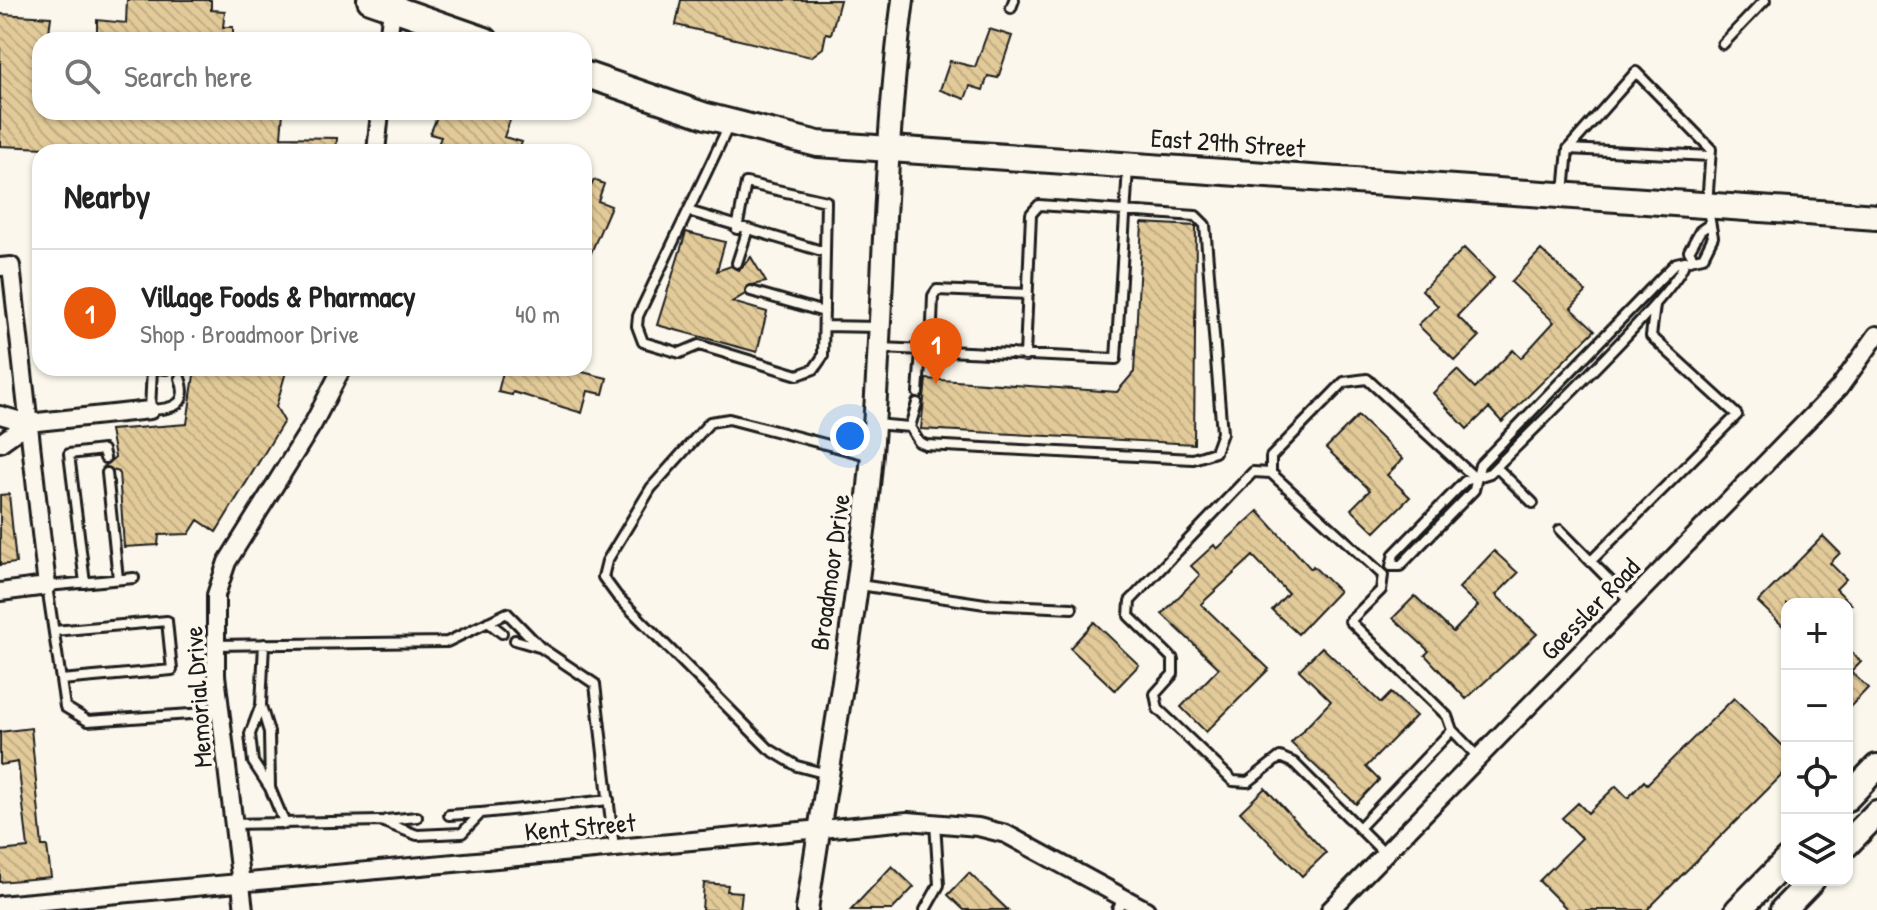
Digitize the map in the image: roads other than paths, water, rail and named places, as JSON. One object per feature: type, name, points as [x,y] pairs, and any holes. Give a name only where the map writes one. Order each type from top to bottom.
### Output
[{"type":"main road","points":[[385,3],[455,32]]},
{"type":"main road","name":"East 29th Street","points":[[592,77],[730,122],[818,144],[1564,195],[1708,214],[1877,217]]},
{"type":"main road","points":[[1853,792],[1877,767]]},
{"type":"main road","points":[[1853,838],[1877,813]]},
{"type":"main road","points":[[1738,910],[1781,866]]},
{"type":"main road","points":[[1783,910],[1806,886]]},
{"type":"street","name":"Broadmoor Drive","points":[[807,910],[872,456],[882,338],[889,151],[903,0]]},
{"type":"street","points":[[385,3],[387,32]]},
{"type":"street","points":[[377,144],[379,120]]},
{"type":"street","points":[[0,592],[47,586],[28,423],[5,267]]},
{"type":"street","name":"Goessler Road","points":[[1330,910],[1839,388],[1877,335]]},
{"type":"street","name":"Memorial Drive","points":[[244,910],[213,645],[216,595],[227,562],[313,424],[338,376]]},
{"type":"street","points":[[0,415],[28,423],[150,410]]},
{"type":"street","points":[[0,443],[28,423]]},
{"type":"street","name":"Kent Street","points":[[0,905],[32,906],[614,848],[935,822],[1006,834],[1120,904],[1146,910]]},
{"type":"lane","points":[[1723,44],[1765,0]]},
{"type":"lane","points":[[1476,478],[1480,465],[1662,277],[1676,263],[1703,257],[1713,237],[1708,214],[1711,149],[1636,72],[1568,149],[1564,195]]},
{"type":"lane","points":[[730,122],[638,316],[638,335],[643,342],[680,353],[699,345],[798,375],[814,369],[823,356],[826,201],[746,183],[737,229]]},
{"type":"lane","points":[[1568,149],[1710,156]]},
{"type":"lane","points":[[824,326],[926,350],[1116,359],[1128,164]]},
{"type":"lane","points":[[1025,356],[1033,209],[1039,205],[1196,216],[1205,225],[1222,433],[1215,452],[1193,459],[926,445],[919,442],[910,427],[918,398],[933,296],[937,290],[1028,294]]},
{"type":"lane","points":[[688,211],[747,232],[825,252]]},
{"type":"lane","points":[[1693,258],[1689,251],[1708,214]]},
{"type":"lane","points":[[737,263],[747,232]]},
{"type":"lane","points":[[1479,757],[1452,730],[1447,716],[1350,621],[1381,590],[1383,575],[1391,566],[1394,554],[1465,481],[1496,467],[1655,305],[1683,272],[1684,263]]},
{"type":"lane","points":[[751,291],[824,312]]},
{"type":"lane","points":[[1591,561],[1737,415],[1651,336],[1655,305]]},
{"type":"lane","points":[[152,376],[150,410],[173,409],[180,405],[183,397],[180,378]]},
{"type":"lane","points":[[1271,473],[1271,457],[1344,382],[1367,379],[1476,478]]},
{"type":"lane","points":[[827,774],[797,766],[769,749],[638,617],[603,577],[607,561],[651,488],[710,422],[729,419],[872,456]]},
{"type":"lane","points":[[874,424],[910,427]]},
{"type":"lane","points":[[85,583],[69,454],[103,450],[105,458]]},
{"type":"lane","points":[[1496,467],[1533,503]]},
{"type":"lane","points":[[1383,575],[1351,550],[1271,473],[1253,472],[1130,601],[1129,616],[1173,659],[1173,674],[1155,694],[1158,709],[1233,781],[1248,782],[1280,757],[1294,763],[1385,854]]},
{"type":"lane","points":[[107,473],[118,579]]},
{"type":"lane","points":[[1560,530],[1631,602]]},
{"type":"lane","points":[[134,578],[47,586],[65,707],[88,721],[220,712]]},
{"type":"lane","points":[[855,584],[985,604],[1072,608]]},
{"type":"lane","points":[[213,645],[447,642],[507,613],[540,647],[595,684],[614,848]]},
{"type":"lane","points":[[54,631],[167,621],[172,670],[61,680]]},
{"type":"lane","points":[[488,622],[502,633]]},
{"type":"lane","points":[[515,640],[540,647]]},
{"type":"lane","points":[[264,644],[261,705],[250,734],[253,762],[270,788],[285,824]]},
{"type":"lane","points":[[261,705],[269,732],[270,788]]},
{"type":"lane","points":[[1359,828],[1452,730]]},
{"type":"lane","points":[[449,815],[609,800]]},
{"type":"lane","points":[[381,821],[417,835],[462,833],[481,813]]},
{"type":"lane","points":[[234,824],[381,821],[417,817]]},
{"type":"lane","points":[[925,910],[939,885],[935,822]]},
{"type":"place","name":"Village Foods & Pharmacy","points":[[936,384]]}]
